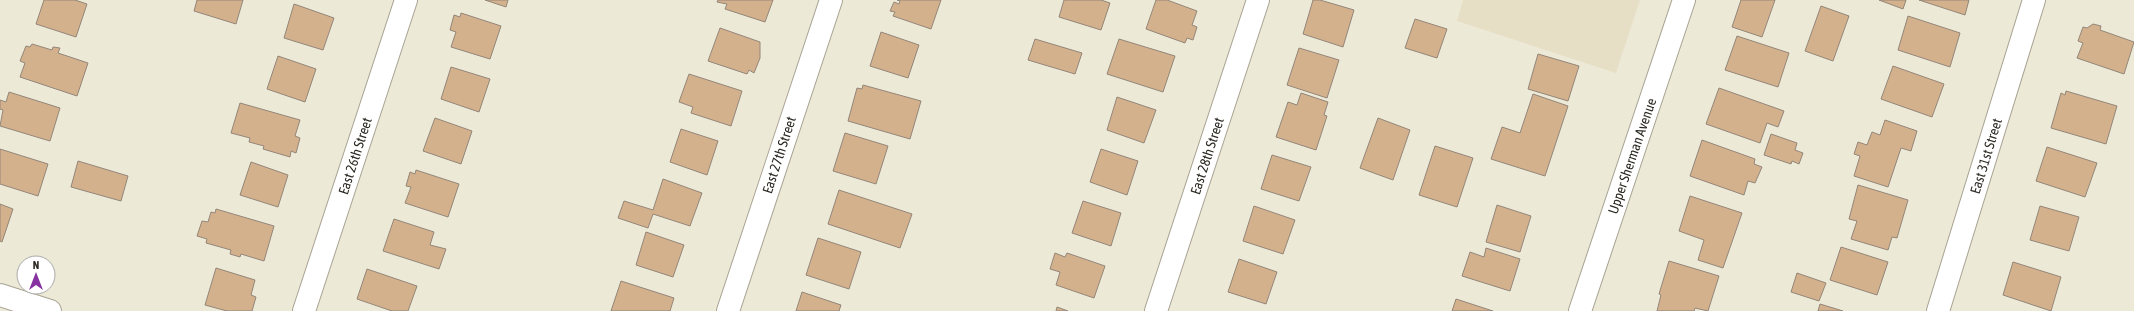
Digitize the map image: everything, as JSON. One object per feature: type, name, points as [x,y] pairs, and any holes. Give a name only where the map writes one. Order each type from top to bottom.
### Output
[{"type":"street","name":"East 26th Street","points":[[304,311],[406,0]]},
{"type":"street","name":"East 27th Street","points":[[728,311],[830,0]]},
{"type":"street","name":"East 28th Street","points":[[1156,311],[1258,0]]},
{"type":"street","name":"Upper Sherman Avenue","points":[[1580,311],[1684,0]]},
{"type":"street","name":"East 31st Street","points":[[1938,311],[2034,0]]},
{"type":"street","points":[[0,294],[50,311]]},
{"type":"shaded area","points":[[1463,0],[1640,0],[1616,73],[1457,21]]},
{"type":"building","points":[[44,0],[75,0],[87,4],[76,37],[36,24]]},
{"type":"building","points":[[197,0],[243,0],[236,24],[194,11]]},
{"type":"building","points":[[485,0],[508,0],[506,7]]},
{"type":"building","points":[[718,0],[773,0],[765,22],[725,9],[727,4],[717,2]]},
{"type":"building","points":[[897,0],[941,0],[931,29],[893,16],[895,12],[890,11],[894,2],[899,4],[900,1]]},
{"type":"building","points":[[1064,0],[1101,0],[1110,3],[1101,30],[1059,17]]},
{"type":"building","points":[[1156,0],[1167,0],[1197,11],[1192,25],[1197,27],[1193,40],[1187,38],[1185,43],[1146,29]]},
{"type":"building","points":[[1313,0],[1320,0],[1354,10],[1343,47],[1303,34]]},
{"type":"building","points":[[1741,0],[1775,0],[1762,37],[1732,27]]},
{"type":"building","points":[[1879,0],[1906,0],[1903,9]]},
{"type":"building","points":[[1919,0],[1969,0],[1965,15]]},
{"type":"building","points":[[294,4],[334,18],[323,50],[284,38]]},
{"type":"building","points":[[1821,6],[1849,16],[1833,61],[1805,51]]},
{"type":"building","points":[[461,13],[501,26],[490,59],[451,47],[456,32],[450,30],[454,15],[460,17]]},
{"type":"building","points":[[1908,16],[1960,33],[1950,67],[1898,50]]},
{"type":"building","points":[[1415,19],[1447,29],[1437,58],[1405,48]]},
{"type":"building","points":[[2093,24],[2101,26],[2100,30],[2134,42],[2124,74],[2077,58],[2083,43],[2078,41],[2083,27],[2087,28]]},
{"type":"building","points":[[720,28],[760,42],[760,58],[754,73],[749,70],[747,74],[708,61]]},
{"type":"building","points":[[881,32],[919,45],[908,78],[870,66]]},
{"type":"building","points":[[1737,36],[1789,53],[1778,87],[1725,70]]},
{"type":"building","points":[[1035,39],[1082,53],[1075,74],[1028,60]]},
{"type":"building","points":[[1119,39],[1175,56],[1163,92],[1107,74]]},
{"type":"building","points":[[32,44],[52,50],[53,47],[60,48],[58,53],[88,63],[77,96],[20,77],[25,63],[20,61],[26,46],[30,47]]},
{"type":"building","points":[[1299,48],[1339,60],[1327,98],[1287,85]]},
{"type":"building","points":[[1538,54],[1579,66],[1568,101],[1528,89]]},
{"type":"building","points":[[278,56],[316,69],[305,102],[267,89]]},
{"type":"building","points":[[1893,66],[1944,84],[1932,117],[1881,99]]},
{"type":"building","points":[[451,67],[490,79],[479,112],[441,99]]},
{"type":"building","points":[[689,74],[742,91],[731,126],[691,113],[693,107],[679,102]]},
{"type":"building","points":[[863,85],[921,101],[910,139],[848,121],[857,88],[862,89]]},
{"type":"building","points":[[1719,88],[1784,111],[1778,127],[1767,123],[1760,143],[1706,124]]},
{"type":"building","points":[[2066,91],[2117,106],[2106,144],[2051,128],[2061,93],[2065,95]]},
{"type":"building","points":[[9,92],[60,108],[50,141],[0,126],[3,110],[0,109],[0,100],[6,102]]},
{"type":"building","points":[[1301,93],[1328,102],[1324,115],[1327,116],[1316,150],[1276,137],[1288,102],[1297,105]]},
{"type":"building","points":[[1533,94],[1568,106],[1545,176],[1491,159],[1502,127],[1520,133]]},
{"type":"building","points":[[1117,97],[1156,110],[1144,143],[1107,130]]},
{"type":"building","points":[[240,103],[300,120],[295,136],[300,138],[296,153],[291,151],[290,157],[263,149],[264,146],[249,142],[250,138],[231,133]]},
{"type":"building","points":[[435,118],[472,131],[461,164],[423,151]]},
{"type":"building","points":[[1378,118],[1410,130],[1393,180],[1360,168]]},
{"type":"building","points":[[1885,120],[1917,131],[1911,151],[1901,148],[1888,187],[1854,176],[1860,156],[1854,154],[1858,142],[1867,145],[1872,132],[1880,135]]},
{"type":"building","points":[[681,129],[718,141],[707,175],[670,162]]},
{"type":"building","points":[[845,133],[888,146],[876,184],[833,171]]},
{"type":"building","points":[[1771,134],[1797,143],[1795,150],[1803,153],[1799,164],[1792,161],[1791,164],[1764,155]]},
{"type":"building","points":[[1702,140],[1755,159],[1754,164],[1762,167],[1755,183],[1748,181],[1744,195],[1690,176]]},
{"type":"building","points":[[1435,146],[1473,158],[1457,207],[1419,195]]},
{"type":"building","points":[[2047,147],[2097,163],[2085,197],[2036,181]]},
{"type":"building","points":[[0,149],[48,164],[38,196],[0,184]]},
{"type":"building","points":[[1101,149],[1138,161],[1127,195],[1090,182]]},
{"type":"building","points":[[1272,155],[1311,167],[1299,201],[1261,189]]},
{"type":"building","points":[[78,161],[128,176],[121,201],[71,187]]},
{"type":"building","points":[[251,162],[288,175],[278,207],[240,195]]},
{"type":"building","points":[[416,170],[459,184],[448,217],[405,203],[411,187],[406,186],[410,172],[415,174]]},
{"type":"building","points":[[663,179],[702,193],[690,226],[653,214],[648,228],[618,218],[624,201],[653,210]]},
{"type":"building","points":[[1858,185],[1908,200],[1897,238],[1892,237],[1888,250],[1851,239],[1857,221],[1849,219]]},
{"type":"building","points":[[839,190],[912,214],[900,248],[828,224]]},
{"type":"building","points":[[1690,196],[1742,213],[1723,268],[1698,260],[1704,240],[1679,231]]},
{"type":"building","points":[[1083,201],[1121,213],[1111,246],[1072,233]]},
{"type":"building","points":[[0,204],[13,209],[2,242],[0,241]]},
{"type":"building","points":[[1497,205],[1531,216],[1520,252],[1486,242]]},
{"type":"building","points":[[1254,206],[1295,220],[1283,254],[1243,241]]},
{"type":"building","points":[[2040,206],[2079,217],[2069,251],[2030,240]]},
{"type":"building","points":[[216,209],[274,226],[264,261],[241,254],[240,257],[230,254],[231,250],[206,243],[207,239],[197,236],[202,221],[208,222],[211,212],[215,213]]},
{"type":"building","points":[[394,219],[434,232],[430,245],[446,249],[439,269],[383,251]]},
{"type":"building","points":[[646,232],[684,245],[673,277],[636,265]]},
{"type":"building","points":[[818,238],[861,252],[849,289],[806,275]]},
{"type":"building","points":[[1841,247],[1888,262],[1877,295],[1830,280]]},
{"type":"building","points":[[1486,248],[1520,259],[1510,291],[1462,276],[1470,252],[1484,257]]},
{"type":"building","points":[[1055,253],[1065,257],[1067,253],[1105,266],[1094,298],[1056,285],[1060,272],[1050,269]]},
{"type":"building","points":[[1239,259],[1277,272],[1266,304],[1228,292]]},
{"type":"building","points":[[1669,261],[1719,276],[1708,311],[1695,308],[1694,311],[1657,311],[1661,295],[1659,294]]},
{"type":"building","points":[[2013,262],[2061,277],[2051,311],[2003,295]]},
{"type":"building","points":[[216,268],[255,280],[251,295],[256,297],[252,311],[227,311],[205,305]]},
{"type":"building","points":[[367,269],[417,286],[408,311],[392,311],[357,299]]},
{"type":"building","points":[[1797,273],[1826,283],[1819,301],[1791,292]]},
{"type":"building","points":[[621,281],[674,298],[670,311],[611,311]]},
{"type":"building","points":[[802,292],[841,305],[839,311],[796,311]]},
{"type":"building","points":[[1456,299],[1493,311],[1452,311]]},
{"type":"building","points":[[1820,304],[1843,311],[1818,311]]},
{"type":"building","points":[[1057,307],[1068,311],[1056,311]]}]
